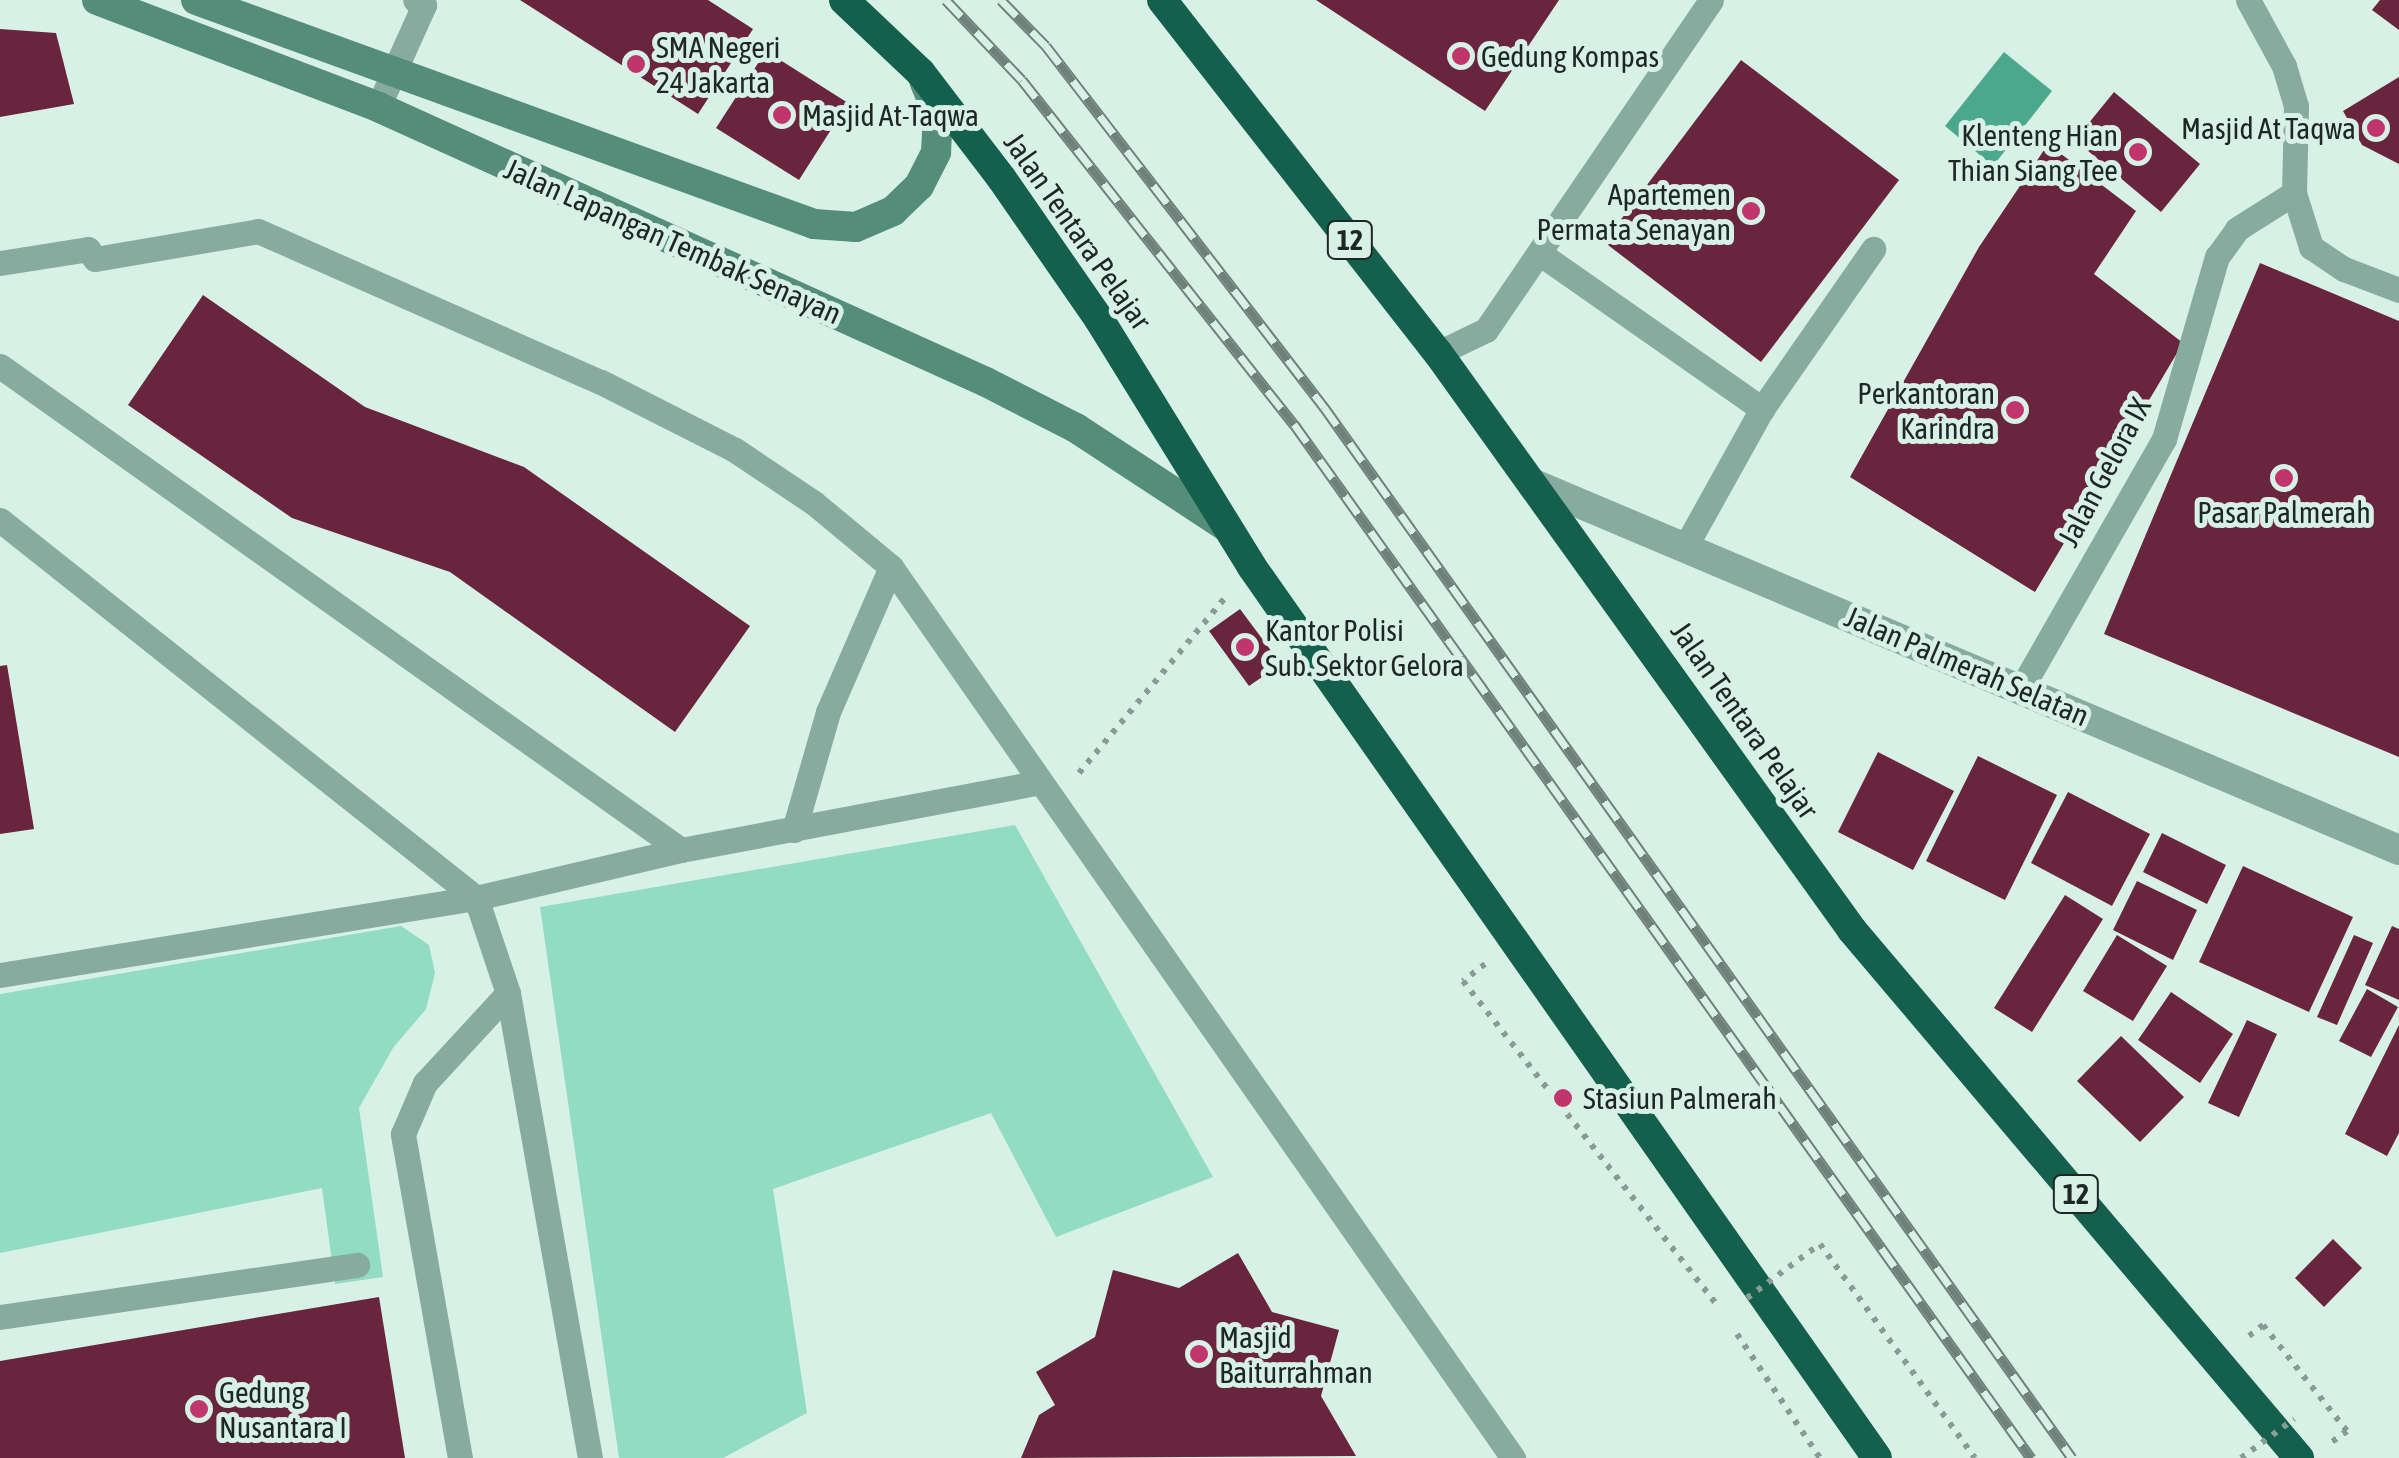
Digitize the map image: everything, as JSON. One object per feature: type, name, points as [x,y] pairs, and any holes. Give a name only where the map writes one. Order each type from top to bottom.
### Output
[{"type":"highway","name":"Jalan Tentara Pelajar","points":[[844,0],[921,73],[1099,318],[1252,567],[1517,938],[1878,1458]]},
{"type":"highway","name":"Jalan Tentara Pelajar","points":[[1162,0],[1438,352],[1852,930],[2311,1454]]},
{"type":"main road","name":"Jalan Lapangan Tembak Senayan","points":[[97,0],[153,10],[186,34],[378,107],[986,382],[1076,428],[1227,527]]},
{"type":"main road","name":"Jalan Lapangan Tembak Senayan","points":[[202,1],[814,224],[856,227],[893,211],[919,186],[936,152],[938,115],[921,73]]},
{"type":"street","name":"Jalan Palmerah Selatan","points":[[1534,484],[2022,686],[2399,850]]},
{"type":"lane","points":[[378,107],[424,5],[415,0]]},
{"type":"lane","points":[[1438,352],[1486,330],[1542,255],[1711,0]]},
{"type":"lane","points":[[2248,0],[2284,66],[2296,106],[2294,194],[2312,248],[2344,269],[2399,290]]},
{"type":"lane","points":[[186,34],[202,1]]},
{"type":"lane","name":"Jalan Gelora IX","points":[[2022,686],[2164,438],[2217,256],[2237,229],[2294,194]]},
{"type":"lane","points":[[0,263],[88,249],[94,259],[258,231],[600,382],[735,450],[891,567],[1513,1458]]},
{"type":"lane","points":[[1684,549],[1762,409],[1873,249]]},
{"type":"lane","points":[[1542,255],[1762,409]]},
{"type":"lane","points":[[0,366],[681,850]]},
{"type":"lane","points":[[0,520],[476,898],[508,993],[590,1458]]},
{"type":"lane","points":[[794,830],[828,712],[891,567]]},
{"type":"lane","points":[[0,975],[476,898],[681,850],[794,830],[1047,792]]},
{"type":"lane","points":[[460,1458],[402,1134],[425,1083],[508,993]]},
{"type":"lane","points":[[0,1317],[357,1265]]},
{"type":"path","points":[[1047,792],[1252,567]]},
{"type":"path","points":[[1517,938],[1463,981],[1724,1314]]},
{"type":"path","points":[[1746,1298],[1820,1244],[1975,1458]]},
{"type":"path","points":[[2260,1350],[2248,1336],[2263,1325],[2347,1431],[2311,1454]]},
{"type":"path","points":[[1735,1330],[1820,1458]]},
{"type":"path","points":[[2241,1458],[2294,1419]]},
{"type":"shaded area","points":[[2004,52],[2052,91],[1993,166],[1945,126]]},
{"type":"shaded area","points":[[1015,825],[1213,1177],[1056,1237],[991,1113],[773,1189],[807,1413],[723,1458],[619,1458],[540,907]]},
{"type":"shaded area","points":[[401,926],[429,945],[435,973],[426,1009],[393,1048],[359,1108],[383,1277],[335,1284],[322,1188],[0,1253],[0,994]]},
{"type":"building","points":[[520,0],[708,0],[753,29],[698,114]]},
{"type":"building","name":"Gedung Kompas","points":[[1316,0],[1559,0],[1485,111]]},
{"type":"building","points":[[2380,0],[2399,0],[2399,30],[2372,10]]},
{"type":"building","points":[[0,29],[56,33],[74,104],[0,117]]},
{"type":"building","name":"Masjid At-Taqwa","points":[[766,51],[848,103],[799,180],[716,128]]},
{"type":"building","name":"Apartemen Permata Senayan","points":[[1741,60],[1899,180],[1761,362],[1604,242]]},
{"type":"building","name":"Masjid At Taqwa","points":[[2399,77],[2399,164],[2362,145],[2343,111]]},
{"type":"building","name":"Klenteng Hian Thian Siang Tee","points":[[2114,92],[2200,164],[2161,212],[2075,140]]},
{"type":"building","name":"Perkantoran Karindra","points":[[2048,144],[2136,211],[2094,274],[2183,343],[2035,592],[1850,477],[1979,247]]},
{"type":"building","name":"Pasar Palmerah","points":[[2260,263],[2399,321],[2399,757],[2104,634]]},
{"type":"building","points":[[203,295],[365,407],[524,467],[750,626],[675,732],[450,572],[292,518],[128,405]]},
{"type":"building","name":"Kantor Polisi Sub. Sektor Gelora","points":[[1240,609],[1281,664],[1249,686],[1209,631]]},
{"type":"building","points":[[7,665],[34,829],[0,834],[0,666]]},
{"type":"building","points":[[1878,752],[1954,791],[1913,870],[1838,832]]},
{"type":"building","points":[[1978,756],[2057,795],[2005,900],[1926,861]]},
{"type":"building","points":[[2068,792],[2150,834],[2112,906],[2031,863]]},
{"type":"building","points":[[2162,833],[2226,865],[2207,904],[2143,872]]},
{"type":"building","points":[[2243,866],[2353,917],[2309,1012],[2199,962]]},
{"type":"building","points":[[2137,881],[2197,910],[2173,960],[2113,930]]},
{"type":"building","points":[[2065,895],[2103,919],[2032,1032],[1994,1008]]},
{"type":"building","points":[[2392,926],[2399,929],[2399,1000],[2365,985]]},
{"type":"building","points":[[2117,935],[2167,966],[2133,1021],[2083,991]]},
{"type":"building","points":[[2354,935],[2373,943],[2337,1025],[2317,1017]]},
{"type":"building","points":[[2367,989],[2398,1007],[2371,1057],[2339,1041]]},
{"type":"building","points":[[2171,992],[2233,1034],[2200,1083],[2138,1040]]},
{"type":"building","points":[[2247,1020],[2277,1034],[2239,1117],[2208,1103]]},
{"type":"building","points":[[2399,1025],[2399,1133],[2387,1156],[2345,1134]]},
{"type":"building","points":[[2121,1036],[2184,1097],[2140,1142],[2077,1081]]},
{"type":"building","points":[[2333,1239],[2362,1268],[2324,1307],[2295,1278]]},
{"type":"building","name":"Masjid Baiturrahman","points":[[1238,1253],[1272,1312],[1339,1330],[1321,1396],[1356,1456],[1021,1458],[1039,1415],[1055,1405],[1036,1372],[1095,1337],[1113,1270],[1179,1288]]},
{"type":"building","name":"Gedung Nusantara I","points":[[379,1297],[405,1458],[0,1458],[0,1361]]},
{"type":"railway","points":[[946,0],[1022,80],[1294,424],[2031,1458]]},
{"type":"railway","points":[[1001,0],[1046,46],[1324,407],[2072,1458]]},
{"type":"place","name":"Gedung Kompas","points":[[1461,56]]},
{"type":"place","name":"SMA Negeri 24 Jakarta","points":[[636,64]]},
{"type":"place","name":"Masjid At-Taqwa","points":[[782,115]]},
{"type":"place","name":"Masjid At Taqwa","points":[[2376,128]]},
{"type":"place","name":"Klenteng Hian Thian Siang Tee","points":[[2138,152]]},
{"type":"place","name":"Apartemen Permata Senayan","points":[[1751,211]]},
{"type":"place","name":"Perkantoran Karindra","points":[[2015,410]]},
{"type":"place","name":"Pasar Palmerah","points":[[2284,478]]},
{"type":"place","name":"Kantor Polisi Sub. Sektor Gelora","points":[[1245,647]]},
{"type":"place","name":"Stasiun Palmerah","points":[[1563,1098]]},
{"type":"place","name":"Masjid Baiturrahman","points":[[1199,1354]]},
{"type":"place","name":"Gedung Nusantara I","points":[[199,1409]]}]
